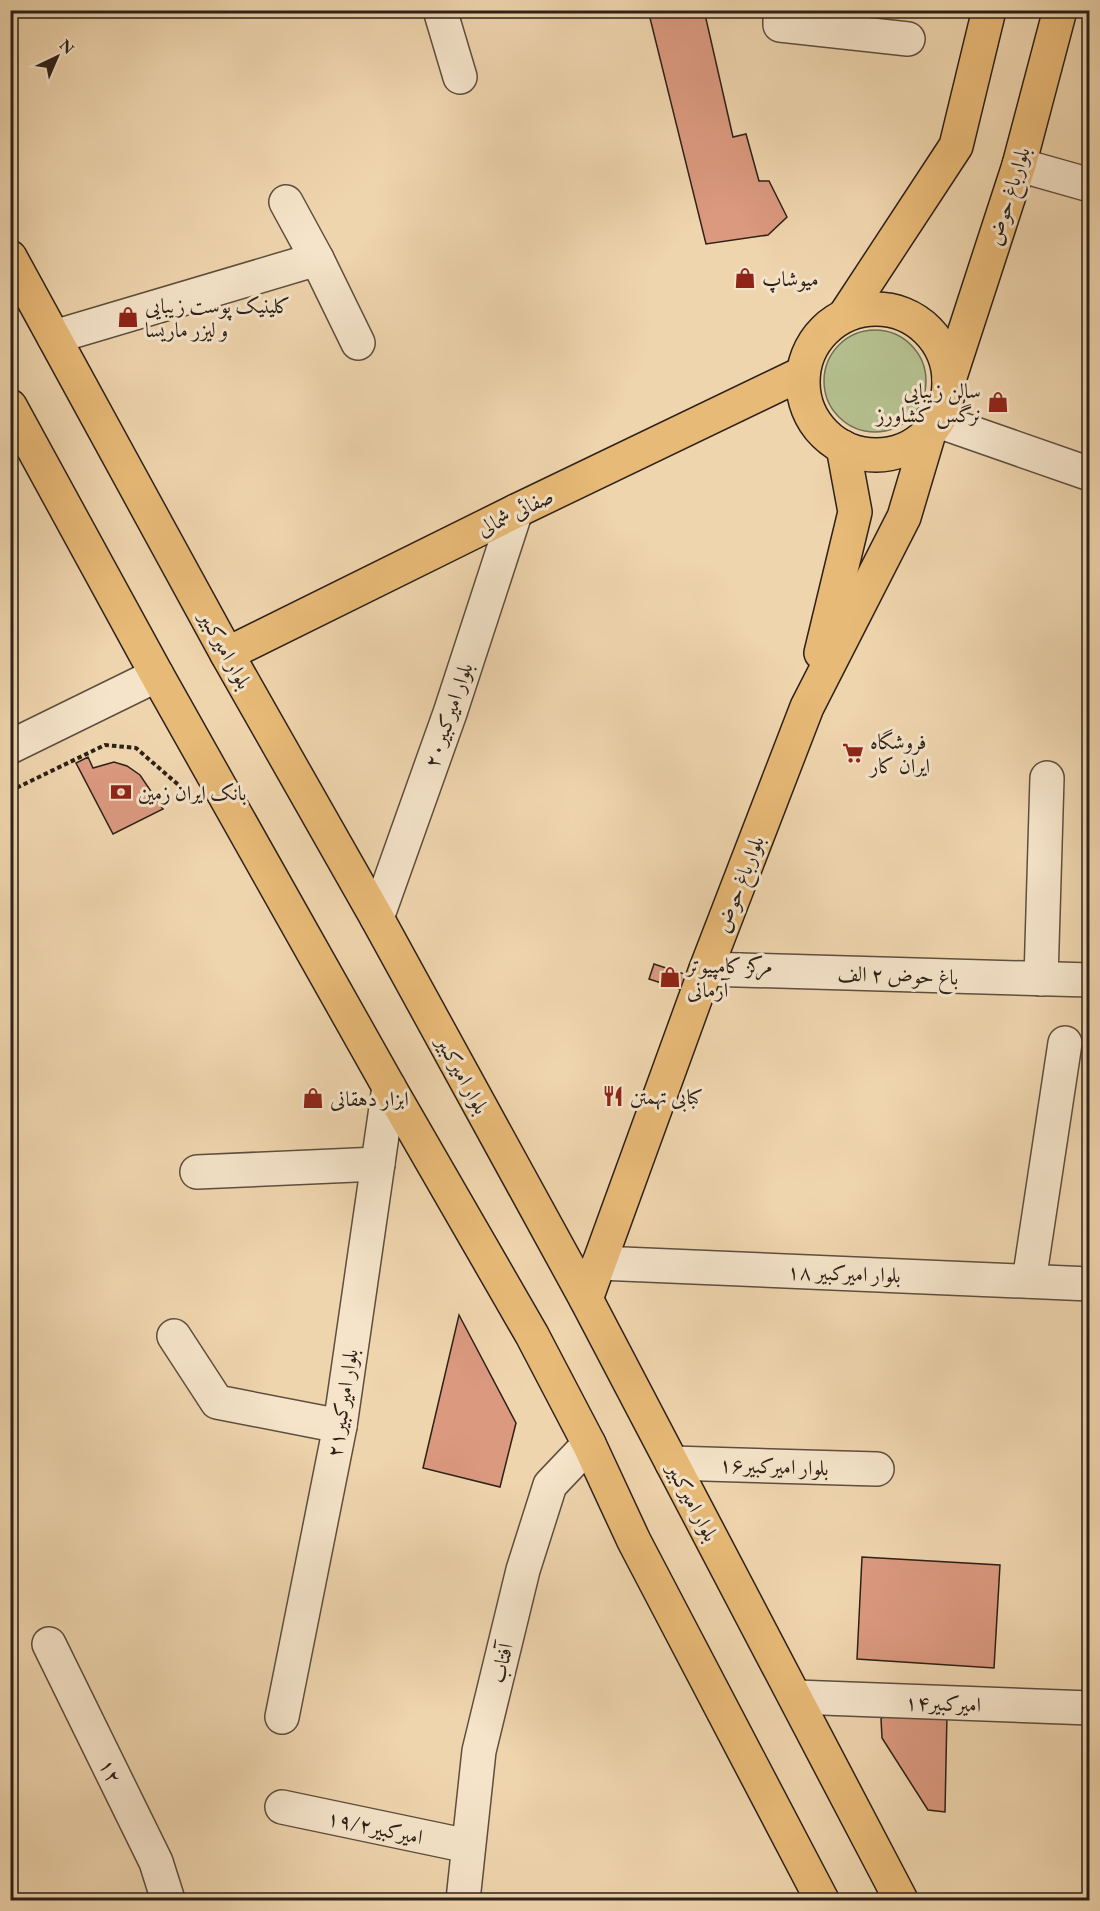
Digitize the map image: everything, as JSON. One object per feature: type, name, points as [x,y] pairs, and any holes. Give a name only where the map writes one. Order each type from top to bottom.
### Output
[{"type":"main road","points":[[845,315],[956,146],[989,10]]},
{"type":"main road","name":"بلوارباغ حوض","points":[[949,380],[1018,165],[1059,10]]},
{"type":"main road","name":"بلوار امیرکبیر","points":[[10,257],[227,654],[377,918],[586,1299],[901,1900]]},
{"type":"main road","points":[[868,309],[892,310],[915,320],[933,336],[945,357],[949,380],[947,401],[934,427],[915,444],[897,452],[879,455],[860,454],[843,447],[824,434],[811,416],[804,395],[803,373],[810,349],[825,329],[845,315],[868,309]]},
{"type":"main road","name":"صفائی شمالی","points":[[227,654],[516,511],[803,373]]},
{"type":"main road","points":[[10,406],[157,675],[389,1087],[532,1335],[589,1444],[634,1541],[822,1900]]},
{"type":"main road","name":"بلوارباغ حوض","points":[[586,1299],[706,969],[807,707],[904,517],[934,427]]},
{"type":"main road","name":"بلوارباغ حوض","points":[[807,707],[855,512],[843,447]]},
{"type":"street","points":[[440,10],[460,77]]},
{"type":"street","points":[[780,10],[780,25],[908,39]]},
{"type":"street","points":[[1018,165],[1089,186]]},
{"type":"street","points":[[286,202],[358,343]]},
{"type":"street","points":[[54,337],[316,259]]},
{"type":"street","points":[[934,427],[1089,474]]},
{"type":"street","name":"بلوار امیرکبیر۲۰","points":[[377,918],[450,713],[516,511]]},
{"type":"street","points":[[10,747],[157,675]]},
{"type":"street","points":[[1041,979],[1047,778]]},
{"type":"street","name":"باغ حوض ۲ الف","points":[[706,969],[1089,980]]},
{"type":"street","points":[[1029,1281],[1065,1042]]},
{"type":"street","name":"بلوار امیرکبیر۲۱","points":[[282,1718],[340,1426],[389,1087]]},
{"type":"street","points":[[197,1172],[378,1164]]},
{"type":"street","name":"۱۸ بلوار امیرکبیر","points":[[599,1263],[1089,1284]]},
{"type":"street","points":[[174,1336],[218,1402],[340,1426]]},
{"type":"street","name":"آفتاب","points":[[464,1900],[479,1751],[523,1570],[550,1485],[589,1444]]},
{"type":"street","name":"بلوار امیرکبیر۱۶","points":[[672,1463],[877,1469]]},
{"type":"street","name":"۱۲","points":[[49,1644],[156,1862],[168,1900]]},
{"type":"street","name":"امیرکبیر۱۴","points":[[796,1697],[1089,1708]]},
{"type":"street","name":"امیرکبیر۱۹/۲","points":[[282,1807],[468,1846]]},
{"type":"path","points":[[10,791],[105,745],[136,748],[182,788],[188,798]]},
{"type":"green space","points":[[875,330],[904,338],[918,352],[926,381],[918,410],[904,424],[875,432],[846,424],[832,410],[824,381],[832,352],[846,338]]},
{"type":"building","points":[[648,10],[704,10],[733,137],[746,134],[759,181],[769,181],[787,217],[768,235],[706,244]]},
{"type":"building","name":"بانک ایران زمین","points":[[88,757],[93,768],[114,762],[127,766],[140,775],[163,809],[113,834],[76,763]]},
{"type":"building","name":"مرکز کامپیوتر آرمانی","points":[[654,964],[690,976],[686,991],[649,979]]},
{"type":"building","points":[[459,1315],[516,1423],[500,1487],[423,1468]]},
{"type":"building","points":[[862,1557],[1000,1565],[994,1668],[857,1659]]},
{"type":"building","points":[[888,1710],[947,1713],[945,1812],[928,1810],[882,1738],[881,1719]]},
{"type":"place","name":"میوشاپ","points":[[745,278]]},
{"type":"place","name":"کلینیک پوست زیبایی و لیزر ماریسا","points":[[128,317]]},
{"type":"place","name":"سالن زیبایی نرگس کشاورز","points":[[998,402]]},
{"type":"place","name":"فروشگاه ایران کار","points":[[853,753]]},
{"type":"place","name":"بانک ایران زمین","points":[[121,792]]},
{"type":"place","name":"مرکز کامپیوتر آرمانی","points":[[670,977]]},
{"type":"place","name":"کبابی تهمتن","points":[[613,1096]]},
{"type":"place","name":"ابزار دهقانی","points":[[313,1098]]}]
